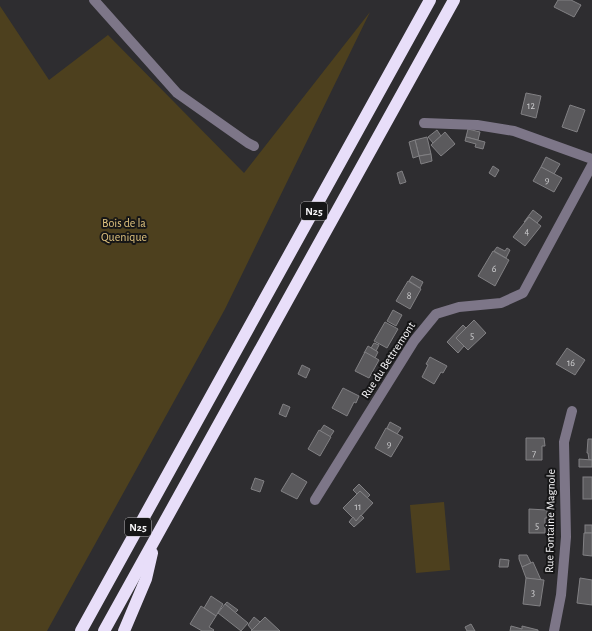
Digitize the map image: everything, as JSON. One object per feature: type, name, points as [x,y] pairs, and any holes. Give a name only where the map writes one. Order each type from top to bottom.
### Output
[{"type":"highway","name":"N25","points":[[81,631],[430,0]]},
{"type":"highway","name":"N25","points":[[104,631],[454,0]]},
{"type":"highway","points":[[124,631],[146,579],[157,537]]},
{"type":"street","points":[[94,0],[177,93],[254,146]]},
{"type":"street","points":[[424,123],[477,125],[514,132],[592,159]]},
{"type":"street","name":"Rue du Bettremont","points":[[315,500],[414,341],[436,314],[460,307],[501,304],[523,293],[592,165]]},
{"type":"street","name":"Rue Fontaine Magnole","points":[[554,631],[560,595],[566,537],[564,442],[572,411]]},
{"type":"green space","name":"Bois de la Quenique","points":[[0,6],[49,80],[108,35],[244,173],[370,12],[225,309],[47,631],[0,631]]},
{"type":"green space","points":[[444,502],[450,570],[416,573],[410,505]]},
{"type":"building","points":[[558,0],[571,0],[581,5],[574,17],[554,7]]},
{"type":"building","points":[[526,93],[541,96],[536,118],[521,114]]},
{"type":"building","points":[[570,105],[585,110],[577,132],[562,127]]},
{"type":"building","points":[[468,129],[480,132],[478,140],[466,137]]},
{"type":"building","points":[[437,130],[441,136],[433,143],[428,137]]},
{"type":"building","points":[[445,132],[455,144],[441,156],[431,145]]},
{"type":"building","points":[[427,137],[431,154],[419,156],[415,140]]},
{"type":"building","points":[[466,137],[485,142],[483,149],[475,147],[476,144],[465,141]]},
{"type":"building","points":[[415,140],[419,156],[413,158],[409,142]]},
{"type":"building","points":[[431,154],[432,161],[421,164],[419,156]]},
{"type":"building","points":[[546,157],[560,164],[554,174],[541,167]]},
{"type":"building","points":[[493,166],[499,170],[495,177],[489,173]]},
{"type":"building","points":[[541,167],[562,178],[554,192],[533,181]]},
{"type":"building","points":[[402,171],[406,182],[400,184],[397,173]]},
{"type":"building","points":[[533,210],[542,217],[537,223],[529,217],[524,222]]},
{"type":"building","points":[[529,217],[541,226],[525,246],[513,237]]},
{"type":"building","points":[[497,247],[505,251],[507,248],[510,250],[506,258],[494,251]]},
{"type":"building","points":[[493,251],[509,260],[495,286],[478,276]]},
{"type":"building","points":[[412,276],[423,282],[420,288],[409,281]]},
{"type":"building","points":[[408,281],[421,289],[410,309],[396,301]]},
{"type":"building","points":[[393,310],[402,315],[396,326],[387,321]]},
{"type":"building","points":[[474,320],[486,333],[468,350],[456,338]]},
{"type":"building","points":[[385,322],[398,329],[387,348],[374,341]]},
{"type":"building","points":[[463,325],[466,328],[456,338],[464,346],[458,353],[447,342]]},
{"type":"building","points":[[374,343],[379,345],[376,351],[371,348]]},
{"type":"building","points":[[368,346],[378,352],[375,358],[364,353]]},
{"type":"building","points":[[567,348],[585,360],[575,375],[556,364]]},
{"type":"building","points":[[365,352],[379,360],[369,378],[355,371]]},
{"type":"building","points":[[430,357],[447,366],[443,373],[441,372],[434,384],[422,377]]},
{"type":"building","points":[[302,365],[310,369],[306,378],[298,374]]},
{"type":"building","points":[[343,388],[359,396],[356,403],[354,402],[347,416],[332,408]]},
{"type":"building","points":[[283,404],[290,407],[286,417],[279,414]]},
{"type":"building","points":[[390,422],[401,428],[397,434],[387,428]]},
{"type":"building","points":[[324,425],[334,431],[330,437],[320,431]]},
{"type":"building","points":[[386,428],[403,437],[391,457],[375,448]]},
{"type":"building","points":[[319,430],[331,437],[320,456],[308,449]]},
{"type":"building","points":[[526,438],[544,438],[545,446],[542,446],[542,460],[526,460]]},
{"type":"building","points":[[588,439],[592,439],[592,460],[589,460],[587,453]]},
{"type":"building","points":[[579,459],[592,460],[592,467],[579,467]]},
{"type":"building","points":[[292,473],[307,482],[297,499],[281,491]]},
{"type":"building","points":[[583,477],[592,477],[592,499],[583,499]]},
{"type":"building","points":[[255,478],[264,481],[260,492],[251,489]]},
{"type":"building","points":[[359,484],[370,495],[367,498],[360,491],[357,494],[353,490]]},
{"type":"building","points":[[360,491],[373,503],[356,521],[343,508]]},
{"type":"building","points":[[529,509],[547,510],[547,518],[545,518],[545,533],[529,533]]},
{"type":"building","points":[[361,515],[364,518],[354,527],[349,522],[353,517],[356,521]]},
{"type":"building","points":[[585,525],[592,525],[592,533],[585,533]]},
{"type":"building","points":[[584,533],[592,533],[592,556],[583,555]]},
{"type":"building","points":[[519,555],[527,555],[531,563],[522,567]]},
{"type":"building","points":[[500,559],[509,560],[508,567],[499,567]]},
{"type":"building","points":[[533,562],[541,580],[526,578],[522,567]]},
{"type":"building","points":[[526,578],[544,580],[540,606],[523,604]]},
{"type":"building","points":[[580,578],[592,580],[592,605],[577,603]]},
{"type":"building","points":[[211,596],[223,604],[216,616],[204,608]]},
{"type":"building","points":[[227,602],[238,610],[235,613],[225,604]]},
{"type":"building","points":[[225,604],[248,623],[241,631],[218,613]]},
{"type":"building","points":[[201,606],[216,616],[209,627],[214,630],[213,631],[202,631],[190,624]]},
{"type":"building","points":[[254,617],[260,622],[252,630],[248,625]]},
{"type":"building","points":[[265,617],[280,631],[251,631]]},
{"type":"building","points":[[471,624],[475,631],[467,631],[465,627]]},
{"type":"building","points":[[511,626],[522,629],[522,626],[538,631],[510,631]]}]
